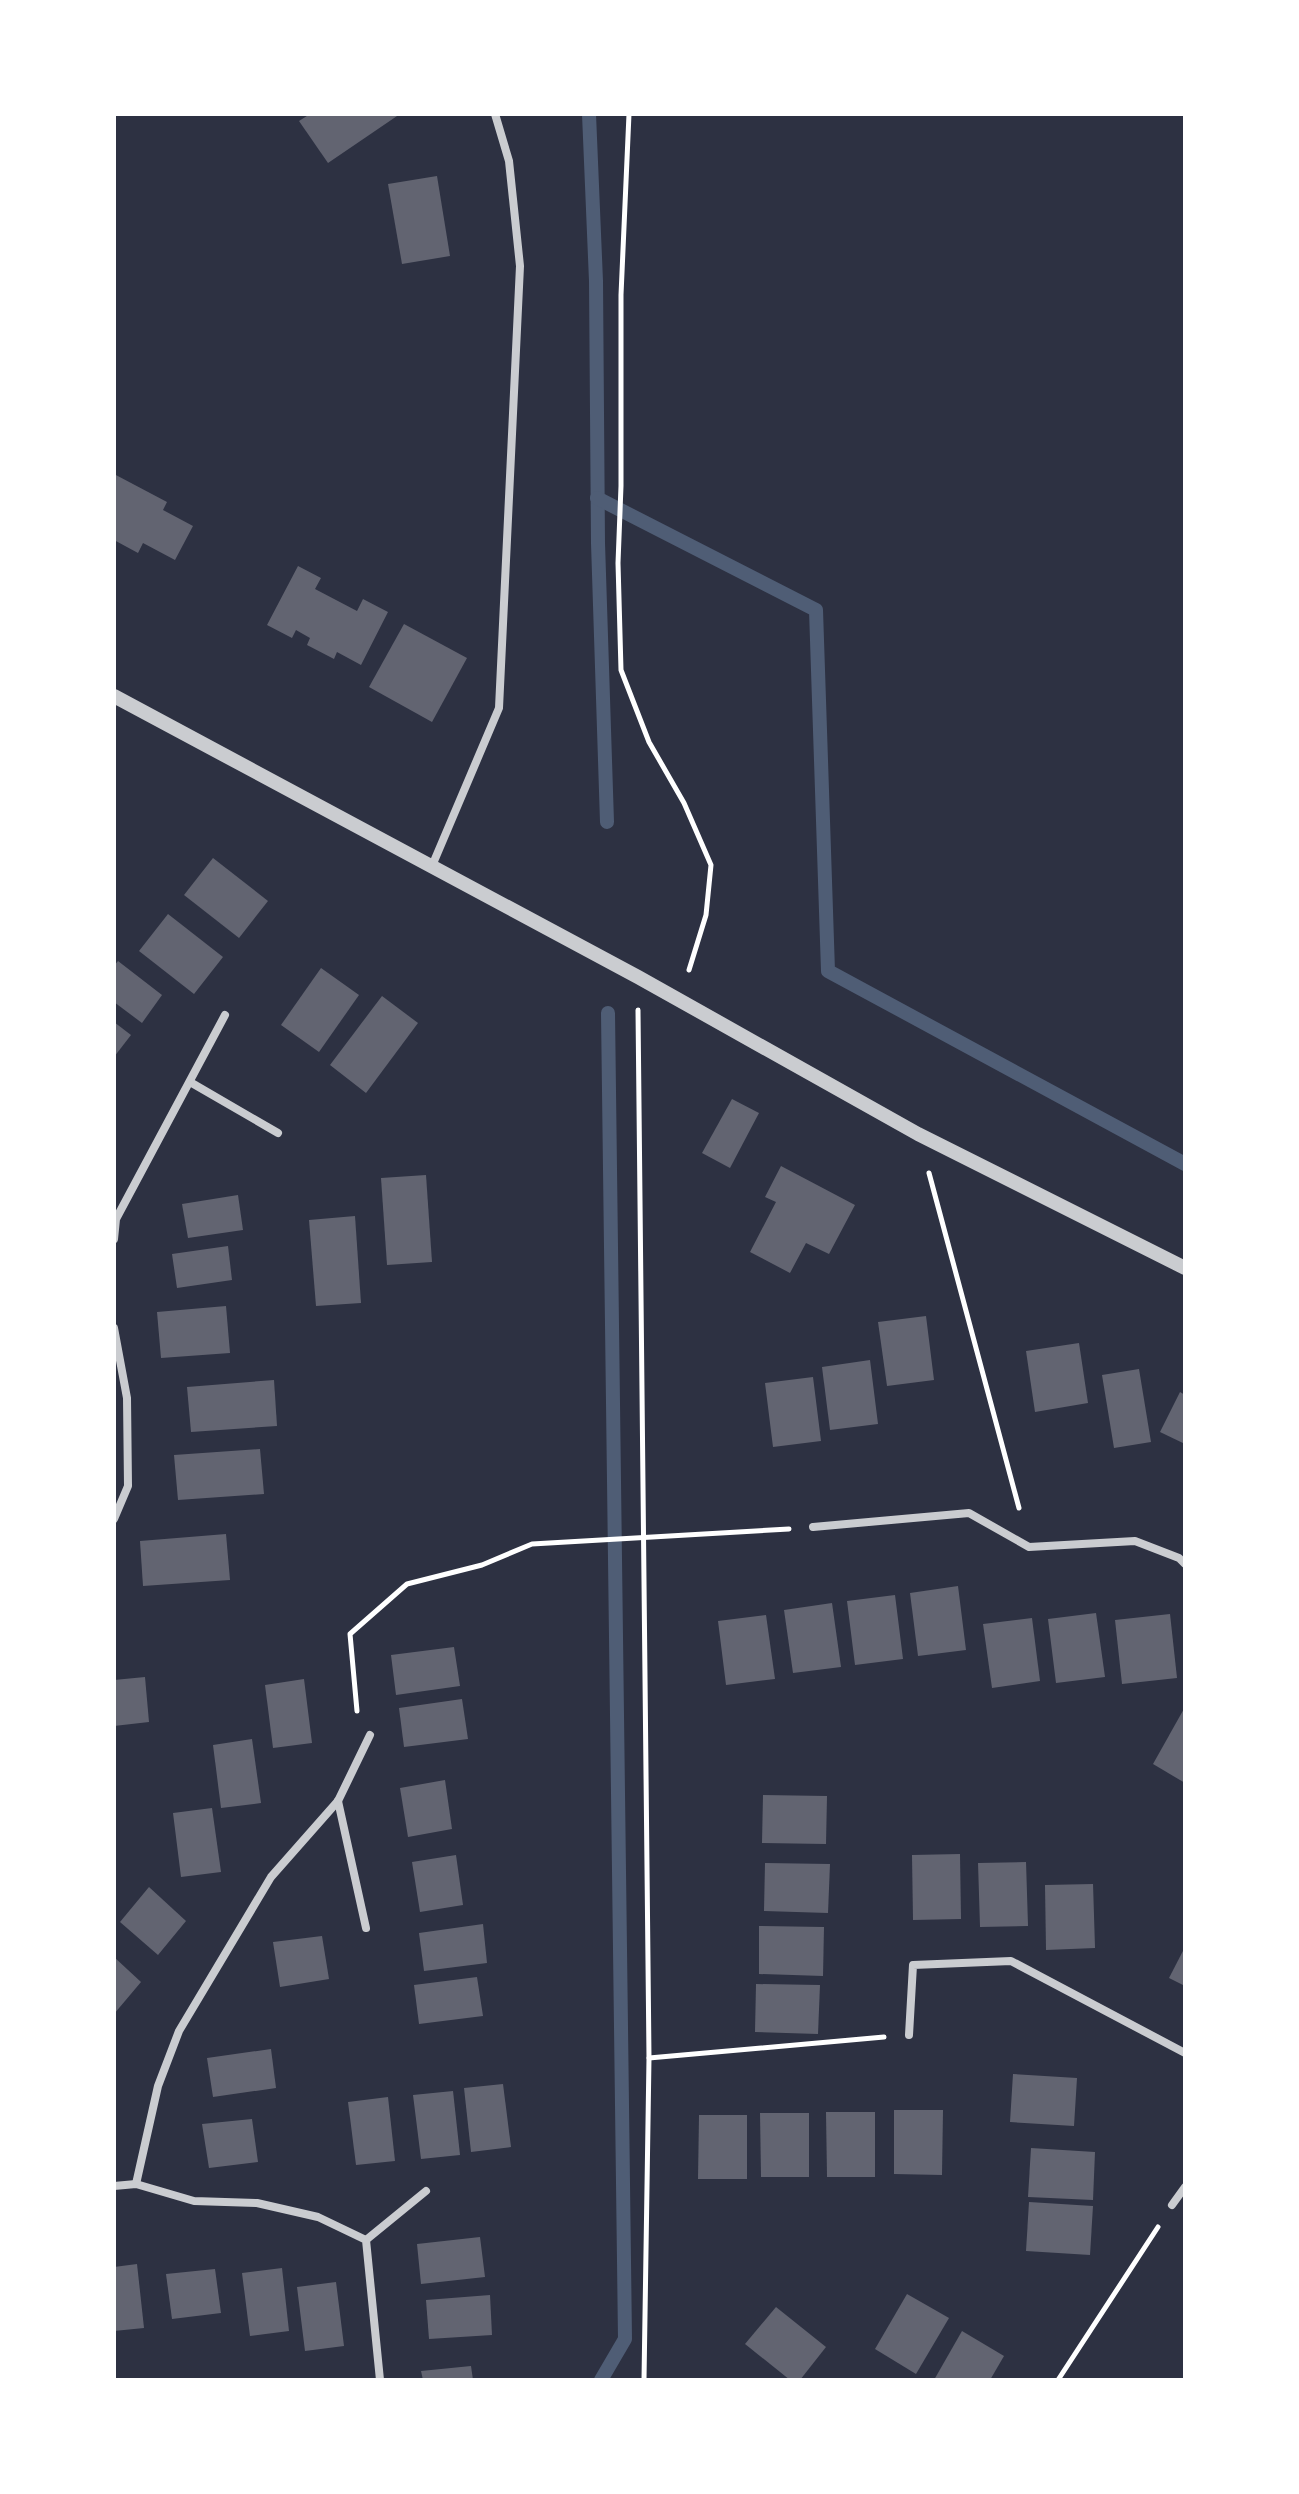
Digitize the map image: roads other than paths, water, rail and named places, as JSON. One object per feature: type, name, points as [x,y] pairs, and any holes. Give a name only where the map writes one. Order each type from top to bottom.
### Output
[{"type":"street","points":[[432,866],[499,708],[520,266],[509,161],[495,114]]},
{"type":"street","points":[[114,696],[638,977],[918,1134],[1185,1268]]},
{"type":"street","points":[[114,1239],[116,1219],[225,1015]]},
{"type":"street","points":[[190,1082],[278,1133]]},
{"type":"street","points":[[114,1328],[127,1398],[128,1486],[114,1519]]},
{"type":"street","points":[[813,1527],[969,1513],[1029,1547],[1135,1541],[1179,1558],[1185,1564]]},
{"type":"street","points":[[136,2184],[158,2086],[179,2031],[271,1877],[338,1801],[370,1735]]},
{"type":"street","points":[[338,1801],[366,1928]]},
{"type":"street","points":[[909,2035],[913,1965],[1011,1961],[1185,2053]]},
{"type":"street","points":[[114,2186],[136,2184],[194,2201],[257,2203],[318,2217],[366,2240]]},
{"type":"street","points":[[1172,2205],[1185,2187]]},
{"type":"street","points":[[366,2240],[426,2191]]},
{"type":"street","points":[[366,2240],[380,2380]]},
{"type":"waterway","points":[[589,114],[596,281],[598,543],[607,822]]},
{"type":"waterway","points":[[597,498],[816,610],[828,971],[1185,1164]]},
{"type":"waterway","points":[[601,2380],[625,2339],[608,1013]]}]
